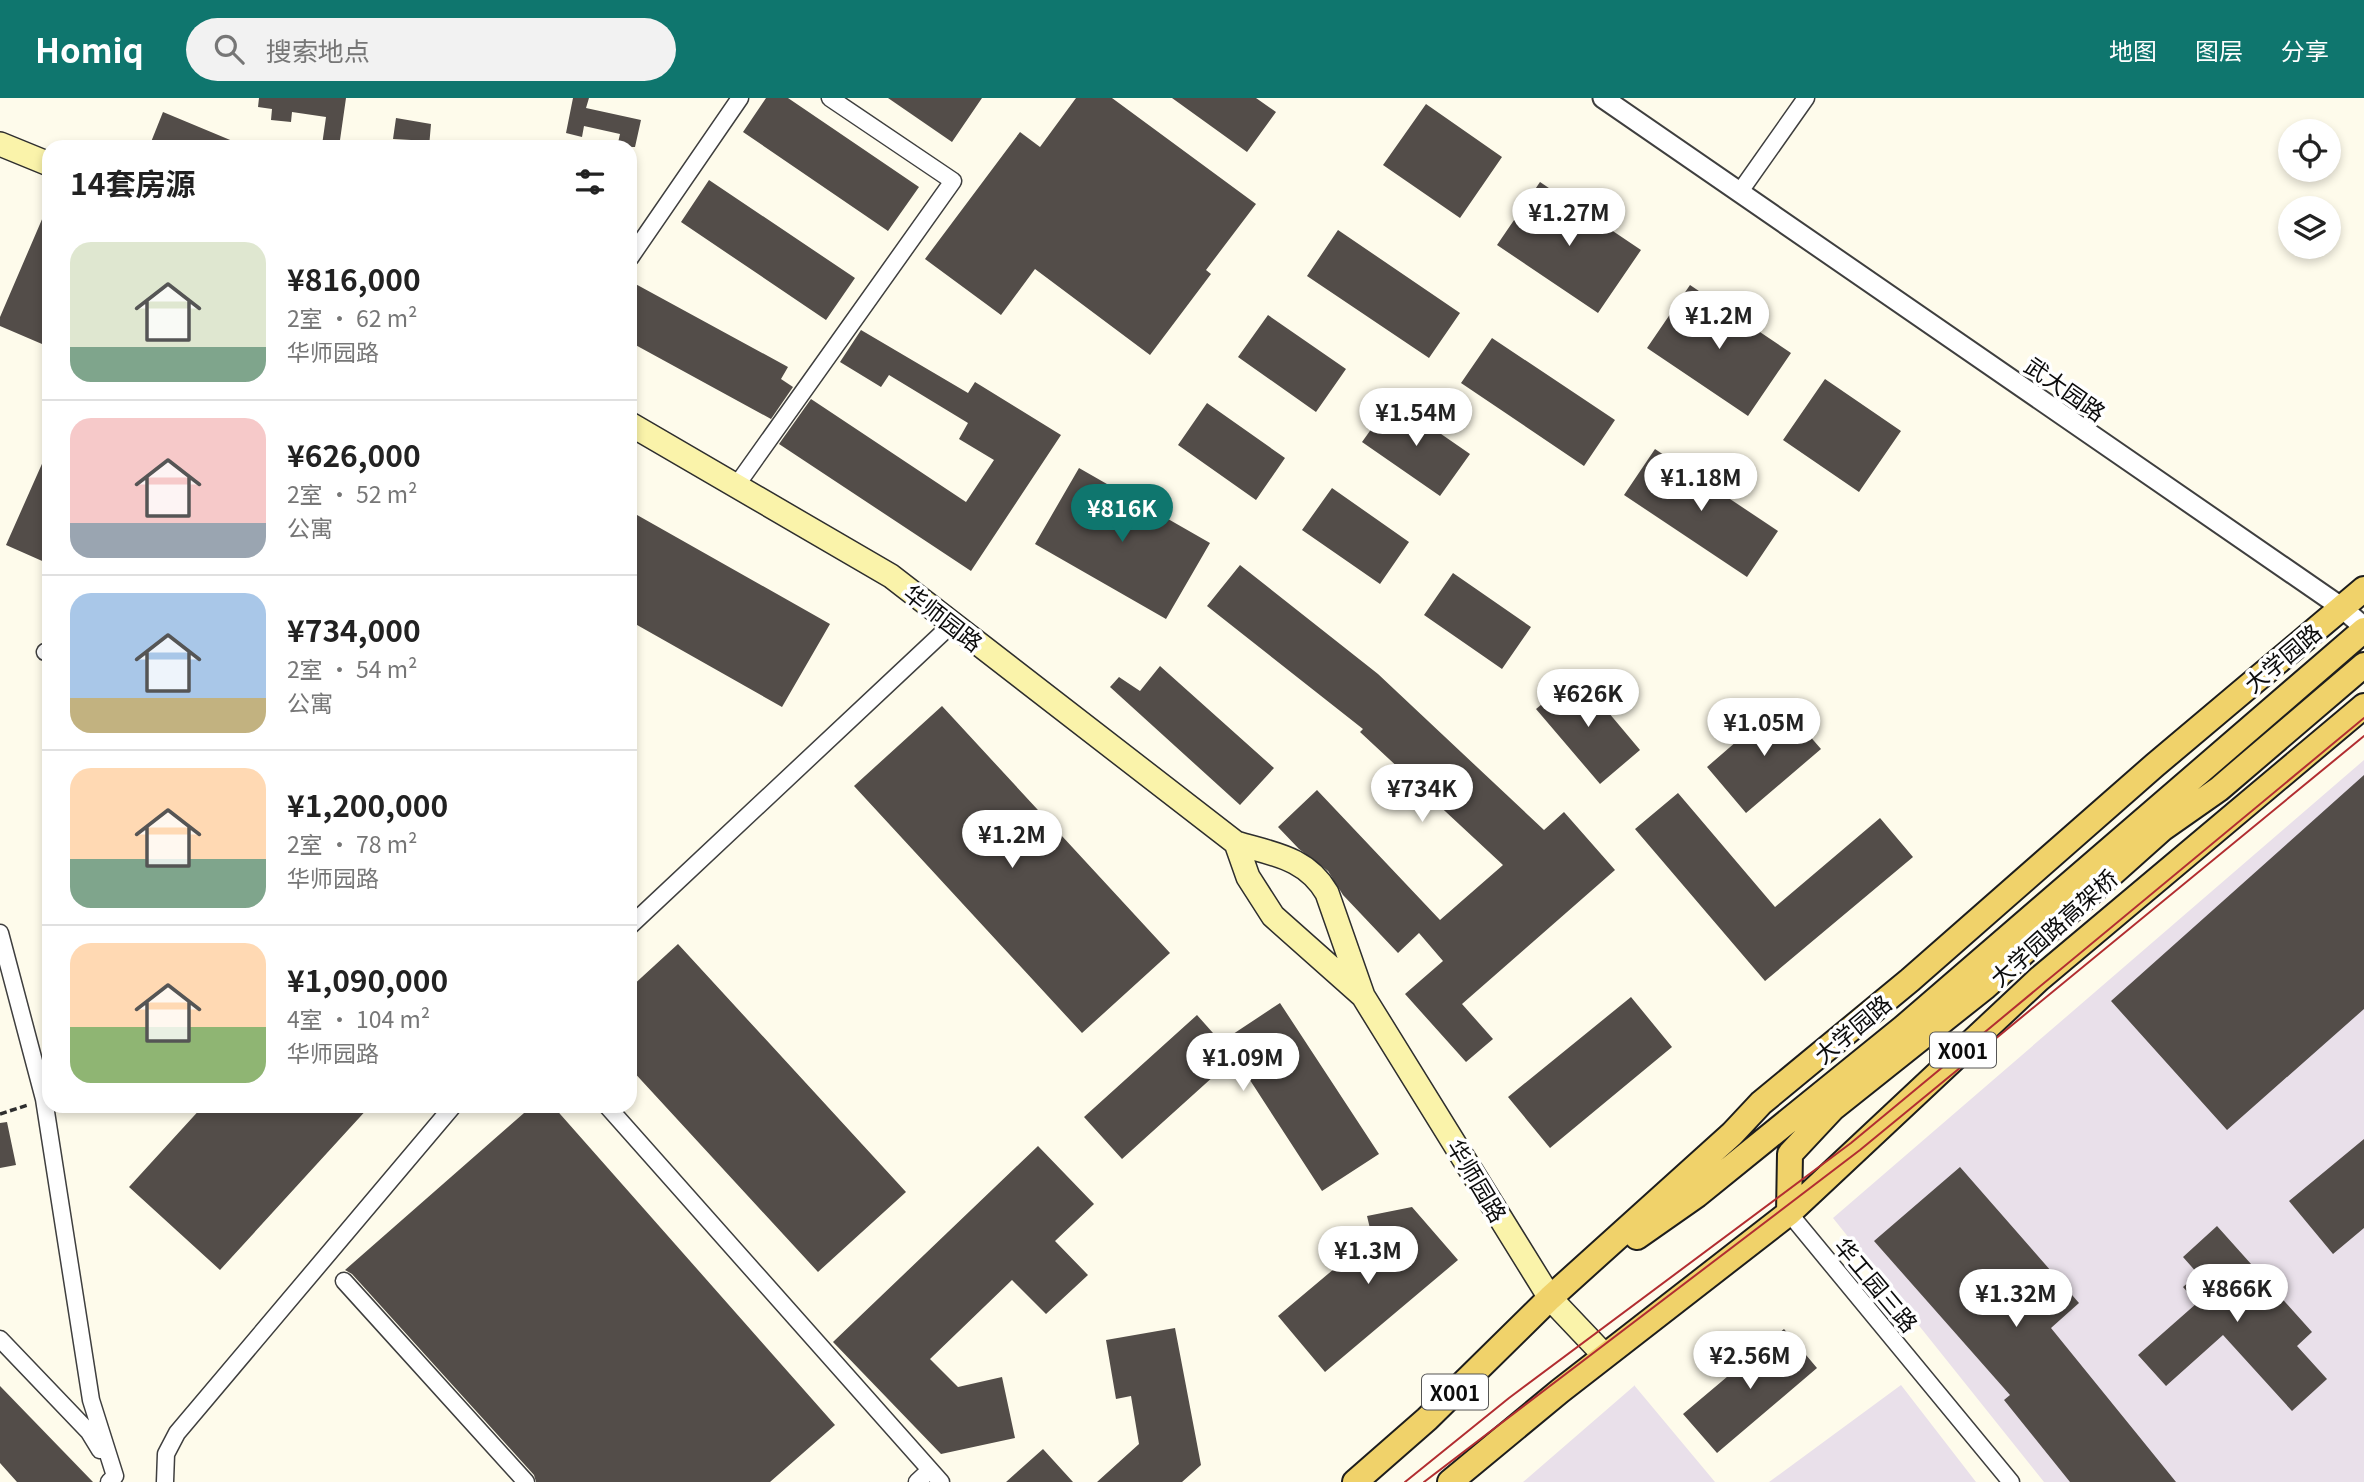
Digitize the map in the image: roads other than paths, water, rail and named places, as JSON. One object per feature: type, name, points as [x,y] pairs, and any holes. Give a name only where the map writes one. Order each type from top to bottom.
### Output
[{"type":"main road","points":[[0,144],[42,161]]},
{"type":"main road","name":"华师园路","points":[[637,428],[891,576],[1236,843]]},
{"type":"main road","name":"大学园路","points":[[1356,1482],[1427,1419],[1550,1298],[1732,1134],[1761,1103],[1910,980],[2364,589]]},
{"type":"main road","name":"大学园路","points":[[1844,1087],[1904,1027],[2364,629]]},
{"type":"main road","name":"大学园路高架桥","points":[[1789,1213],[1790,1154],[1833,1108],[1844,1087],[1985,987],[2162,829],[2219,789],[2364,665]]},
{"type":"main road","name":"X001","points":[[1450,1482],[1605,1356],[1789,1213],[2039,979],[2364,706]]},
{"type":"main road","points":[[1236,843],[1248,877],[1273,916],[1363,996]]},
{"type":"main road","points":[[1236,843],[1301,863],[1319,880],[1327,892],[1363,996]]},
{"type":"main road","name":"华师园路","points":[[1363,996],[1550,1298],[1605,1356]]},
{"type":"main road","points":[[1550,1298],[1844,1087]]},
{"type":"street","points":[[637,248],[740,98]]},
{"type":"street","points":[[736,486],[953,181],[830,98]]},
{"type":"street","name":"武大园路","points":[[1603,98],[2341,607],[2364,629]]},
{"type":"street","points":[[1739,193],[1806,98]]},
{"type":"street","points":[[637,919],[952,624]]},
{"type":"street","points":[[0,933],[42,1091]]},
{"type":"street","points":[[46,1113],[91,1400],[112,1479]]},
{"type":"street","points":[[165,1482],[166,1454],[177,1433],[447,1113]]},
{"type":"street","points":[[613,1113],[936,1476],[917,1482]]},
{"type":"street","name":"华工园三路","points":[[1789,1213],[2011,1482]]},
{"type":"street","points":[[344,1281],[526,1482]]},
{"type":"street","points":[[0,1339],[89,1432],[112,1479]]},
{"type":"tram line","points":[[1405,1482],[1509,1398],[1851,1143],[2364,718]]},
{"type":"tram line","points":[[1424,1482],[1860,1150],[2364,736]]}]
